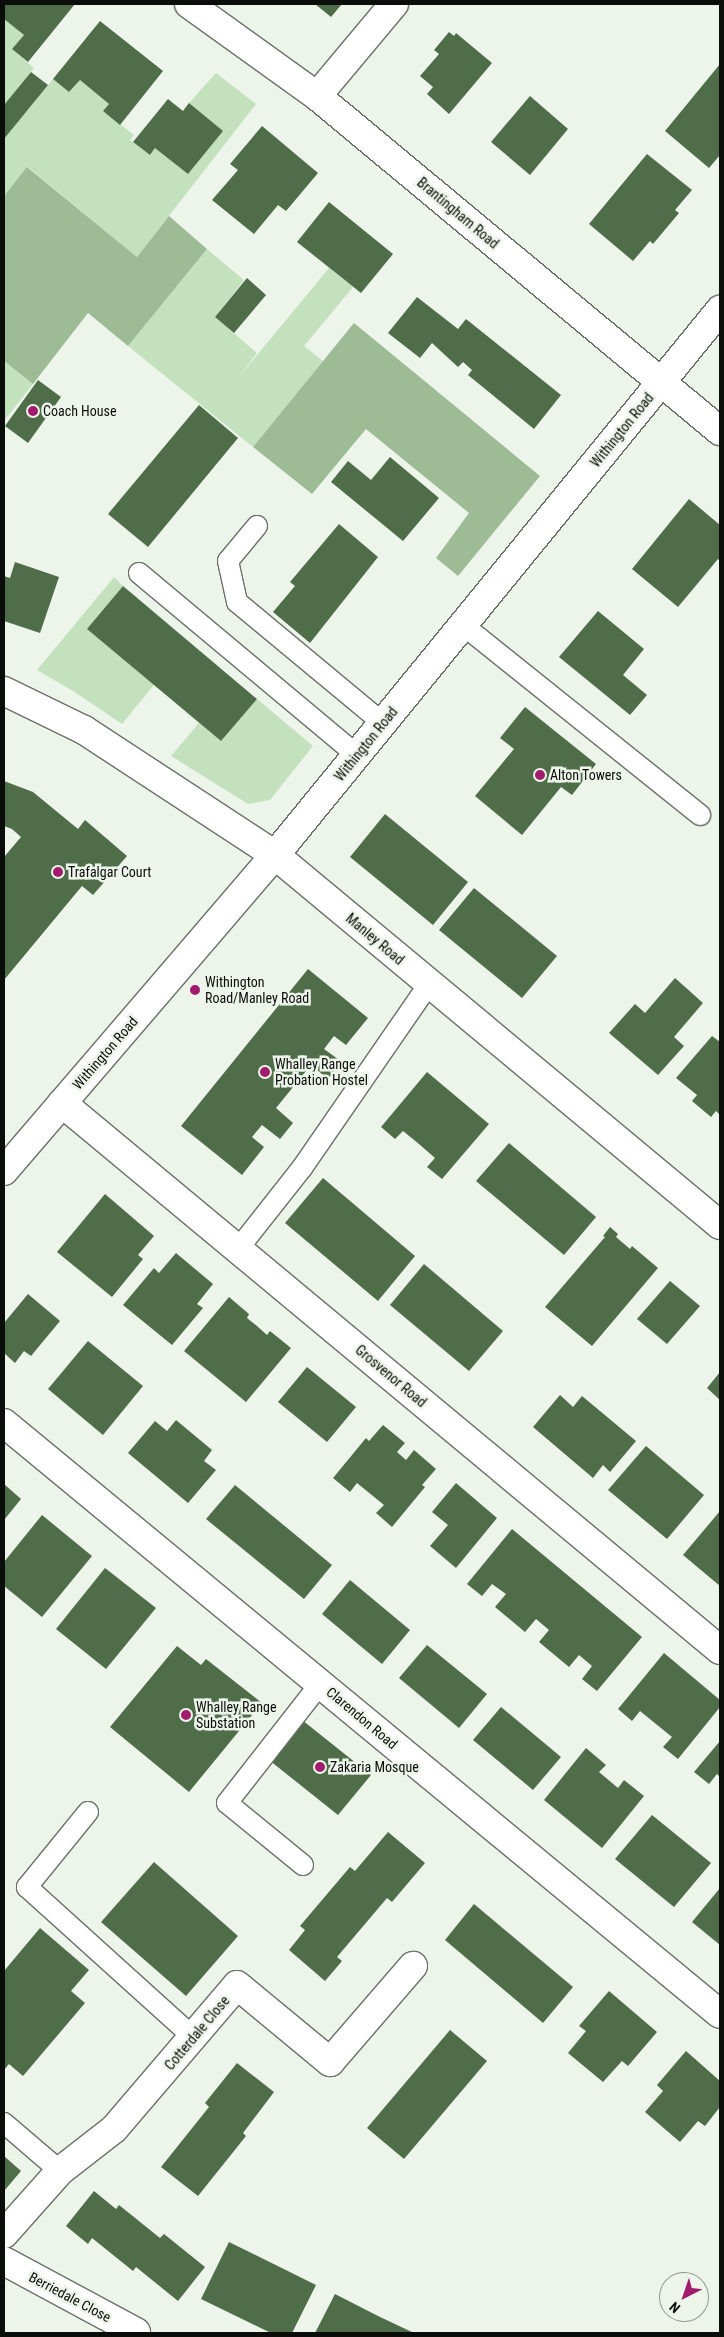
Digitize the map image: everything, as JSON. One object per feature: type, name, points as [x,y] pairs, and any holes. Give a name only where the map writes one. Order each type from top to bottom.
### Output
[{"type":"street","name":"Brantingham Road","points":[[189,4],[317,96],[720,431]]},
{"type":"street","points":[[317,96],[394,4]]},
{"type":"street","name":"Withington Road","points":[[4,1171],[275,855],[720,310]]},
{"type":"street","name":"Manley Road","points":[[4,691],[84,730],[275,855],[720,1225]]},
{"type":"street","name":"Grosvenor Road","points":[[62,1103],[720,1650]]},
{"type":"street","name":"Clarendon Road","points":[[4,1423],[720,2014]]},
{"type":"street","name":"Cotterdale Close","points":[[4,2234],[60,2171],[114,2129],[238,1985],[330,2062],[413,1966]]},
{"type":"street","name":"Berriedale Close","points":[[4,2261],[136,2332]]},
{"type":"lane","points":[[257,526],[228,562],[237,602],[383,723]]},
{"type":"lane","points":[[139,573],[357,754]]},
{"type":"lane","points":[[463,625],[700,815]]},
{"type":"lane","points":[[238,1249],[302,1168],[429,984]]},
{"type":"lane","points":[[302,1865],[228,1803],[320,1684]]},
{"type":"lane","points":[[88,1812],[27,1887],[193,2037]]},
{"type":"lane","points":[[4,2123],[60,2171]]},
{"type":"green space","points":[[4,19],[24,35],[12,49],[34,68],[4,105]]},
{"type":"green space","points":[[216,73],[256,104],[137,257],[28,167],[4,196],[4,139],[53,79],[69,92],[80,80],[109,104],[103,111],[134,135],[130,140],[150,155],[189,103]]},
{"type":"green space","points":[[27,167],[137,257],[169,216],[207,249],[128,346],[88,313],[33,384],[4,361],[4,196]]},
{"type":"green space","points":[[207,249],[244,280],[215,317],[257,353],[239,377],[329,268],[353,287],[304,346],[323,361],[253,447],[128,346]]},
{"type":"green space","points":[[354,323],[540,476],[458,576],[436,558],[469,513],[366,429],[312,494],[253,447]]},
{"type":"green space","points":[[4,361],[33,384],[4,421]]},
{"type":"green space","points":[[114,577],[123,586],[88,629],[154,685],[122,724],[73,691],[37,670]]},
{"type":"green space","points":[[257,699],[313,746],[270,800],[248,804],[171,756],[199,723],[221,741]]},
{"type":"building","points":[[4,4],[75,4],[28,62],[12,49],[24,35],[4,19]]},
{"type":"building","points":[[315,4],[342,4],[331,17]]},
{"type":"building","points":[[100,21],[163,71],[120,125],[103,111],[109,104],[80,80],[69,92],[53,79]]},
{"type":"building","points":[[449,32],[454,36],[456,33],[492,63],[449,114],[427,94],[433,87],[420,76],[439,54],[434,50]]},
{"type":"building","points":[[720,64],[720,155],[709,168],[665,131]]},
{"type":"building","points":[[31,72],[48,85],[4,139],[4,105]]},
{"type":"building","points":[[530,96],[568,129],[530,175],[491,142]]},
{"type":"building","points":[[168,99],[183,111],[189,103],[223,131],[188,174],[155,148],[150,155],[133,142]]},
{"type":"building","points":[[262,126],[318,173],[286,211],[278,205],[254,234],[212,200],[238,170],[230,164]]},
{"type":"building","points":[[647,154],[692,190],[675,210],[679,213],[653,244],[650,241],[633,261],[589,224]]},
{"type":"building","points":[[329,202],[393,254],[361,293],[297,242]]},
{"type":"building","points":[[247,278],[266,295],[234,333],[215,317]]},
{"type":"building","points":[[417,297],[458,329],[466,319],[561,395],[534,429],[468,375],[472,370],[463,362],[458,367],[432,343],[420,358],[388,333]]},
{"type":"building","name":"Coach House","points":[[38,380],[61,397],[28,443],[5,426]]},
{"type":"building","points":[[199,405],[238,438],[148,547],[108,514]]},
{"type":"building","points":[[390,457],[439,498],[403,541],[331,482],[348,461],[371,480]]},
{"type":"building","points":[[689,499],[720,525],[720,561],[718,559],[678,607],[632,569]]},
{"type":"building","points":[[339,524],[378,557],[310,643],[273,612],[295,586],[290,582]]},
{"type":"building","points":[[15,562],[59,577],[40,633],[4,621],[4,576],[10,578]]},
{"type":"building","points":[[123,586],[257,699],[221,741],[87,629]]},
{"type":"building","points":[[598,611],[644,649],[623,675],[647,695],[630,715],[559,657]]},
{"type":"building","name":"Alton Towers","points":[[525,707],[596,764],[572,795],[561,787],[522,835],[475,796],[514,749],[500,738]]},
{"type":"building","name":"Trafalgar Court","points":[[4,781],[33,792],[78,829],[85,820],[127,856],[93,895],[82,886],[4,980],[4,857],[21,837],[12,829],[4,826]]},
{"type":"building","points":[[385,814],[468,882],[433,925],[350,857]]},
{"type":"building","points":[[474,888],[557,956],[522,998],[439,930]]},
{"type":"building","name":"Whalley Range Probation Hostel","points":[[308,969],[368,1018],[346,1045],[334,1036],[324,1049],[342,1062],[328,1079],[311,1065],[276,1108],[293,1123],[280,1139],[262,1125],[252,1137],[264,1147],[242,1175],[181,1126]]},
{"type":"building","points":[[675,978],[703,1003],[674,1037],[684,1046],[658,1075],[609,1033],[635,1004],[645,1013]]},
{"type":"building","points":[[712,1036],[720,1042],[720,1115],[716,1111],[711,1117],[692,1101],[697,1095],[676,1078]]},
{"type":"building","points":[[427,1072],[489,1124],[442,1179],[427,1167],[435,1158],[419,1144],[403,1131],[395,1139],[381,1127]]},
{"type":"building","points":[[509,1143],[596,1217],[564,1255],[476,1181]]},
{"type":"building","points":[[323,1178],[415,1256],[378,1301],[285,1223]]},
{"type":"building","points":[[105,1194],[154,1236],[138,1255],[143,1259],[112,1297],[57,1252]]},
{"type":"building","points":[[610,1227],[618,1234],[616,1237],[630,1249],[632,1246],[658,1268],[592,1346],[545,1307],[605,1237],[603,1236]]},
{"type":"building","points":[[176,1253],[213,1284],[197,1304],[203,1308],[172,1345],[123,1305],[154,1268],[159,1273]]},
{"type":"building","points":[[424,1264],[503,1331],[469,1371],[390,1305]]},
{"type":"building","points":[[670,1281],[700,1306],[667,1344],[637,1319]]},
{"type":"building","points":[[28,1294],[60,1321],[31,1356],[24,1351],[15,1363],[4,1353],[4,1323]]},
{"type":"building","points":[[229,1297],[249,1314],[247,1318],[267,1335],[270,1331],[291,1348],[246,1402],[184,1351]]},
{"type":"building","points":[[88,1341],[143,1386],[103,1435],[48,1389]]},
{"type":"building","points":[[307,1367],[356,1407],[327,1442],[278,1402]]},
{"type":"building","points":[[720,1372],[720,1400],[707,1388]]},
{"type":"building","points":[[560,1395],[573,1407],[582,1396],[636,1441],[610,1472],[603,1465],[593,1478],[533,1427]]},
{"type":"building","points":[[176,1420],[212,1450],[204,1461],[216,1470],[188,1503],[128,1453],[155,1421],[167,1431]]},
{"type":"building","points":[[383,1425],[405,1443],[397,1452],[406,1460],[414,1450],[436,1469],[422,1485],[425,1487],[392,1527],[376,1513],[384,1505],[357,1483],[350,1492],[333,1478],[366,1438],[369,1441]]},
{"type":"building","points":[[646,1446],[704,1495],[667,1539],[608,1490]]},
{"type":"building","points":[[456,1483],[497,1518],[456,1568],[430,1546],[448,1525],[432,1512]]},
{"type":"building","points":[[4,1484],[21,1499],[4,1520]]},
{"type":"building","points":[[235,1485],[332,1565],[304,1599],[206,1519]]},
{"type":"building","points":[[720,1511],[720,1586],[683,1555]]},
{"type":"building","points":[[42,1515],[92,1556],[42,1617],[4,1586],[4,1562]]},
{"type":"building","points":[[512,1529],[642,1637],[597,1691],[582,1679],[592,1666],[579,1655],[569,1667],[539,1642],[549,1630],[536,1619],[525,1632],[495,1607],[506,1594],[492,1584],[482,1596],[467,1584]]},
{"type":"building","points":[[105,1568],[156,1608],[106,1669],[56,1629]]},
{"type":"building","points":[[350,1580],[410,1630],[382,1664],[322,1614]]},
{"type":"building","points":[[427,1645],[487,1694],[459,1728],[399,1678]]},
{"type":"building","name":"Whalley Range Substation","points":[[177,1646],[201,1665],[206,1659],[262,1703],[189,1792],[110,1727]]},
{"type":"building","points":[[664,1653],[720,1700],[720,1707],[678,1759],[663,1747],[672,1737],[640,1711],[632,1721],[618,1709]]},
{"type":"building","points":[[501,1707],[561,1757],[533,1790],[473,1740]]},
{"type":"building","name":"Zakaria Mosque","points":[[302,1720],[371,1775],[338,1815],[269,1760]]},
{"type":"building","points":[[720,1741],[720,1777],[717,1774],[709,1784],[694,1772]]},
{"type":"building","points":[[586,1748],[606,1765],[599,1772],[618,1788],[624,1780],[644,1796],[602,1848],[544,1800]]},
{"type":"building","points":[[652,1815],[711,1863],[674,1907],[615,1859]]},
{"type":"building","points":[[388,1832],[425,1863],[392,1902],[387,1898],[337,1957],[342,1961],[325,1981],[289,1950],[305,1930],[300,1926],[350,1867],[355,1871]]},
{"type":"building","points":[[154,1862],[238,1936],[186,1996],[101,1922]]},
{"type":"building","points":[[720,1888],[720,1945],[692,1922]]},
{"type":"building","points":[[474,1904],[573,1987],[543,2023],[445,1940]]},
{"type":"building","points":[[40,1928],[89,1970],[71,1991],[85,2003],[23,2076],[9,2064],[4,2070],[4,1971]]},
{"type":"building","points":[[609,1991],[657,2032],[628,2066],[622,2061],[603,2082],[568,2053],[586,2031],[579,2026]]},
{"type":"building","points":[[450,2030],[487,2061],[404,2159],[367,2128]]},
{"type":"building","points":[[686,2051],[720,2081],[720,2107],[705,2126],[698,2121],[680,2142],[645,2112],[663,2091],[657,2085]]},
{"type":"building","points":[[237,2063],[274,2092],[243,2133],[246,2136],[198,2196],[161,2167],[209,2107],[205,2103]]},
{"type":"building","points":[[4,2156],[21,2171],[4,2191]]},
{"type":"building","points":[[94,2191],[116,2209],[119,2205],[160,2238],[164,2234],[205,2267],[178,2301],[136,2267],[133,2271],[92,2238],[88,2244],[66,2226]]},
{"type":"building","points":[[229,2242],[316,2285],[292,2333],[271,2333],[201,2299]]},
{"type":"building","points":[[335,2294],[378,2316],[414,2333],[315,2333]]},
{"type":"place","name":"Coach House","points":[[33,411]]},
{"type":"place","name":"Alton Towers","points":[[540,775]]},
{"type":"place","name":"Trafalgar Court","points":[[58,872]]},
{"type":"place","name":"Withington Road/Manley Road","points":[[195,990]]},
{"type":"place","name":"Whalley Range Probation Hostel","points":[[265,1072]]},
{"type":"place","name":"Whalley Range Substation","points":[[186,1715]]},
{"type":"place","name":"Zakaria Mosque","points":[[320,1767]]}]
